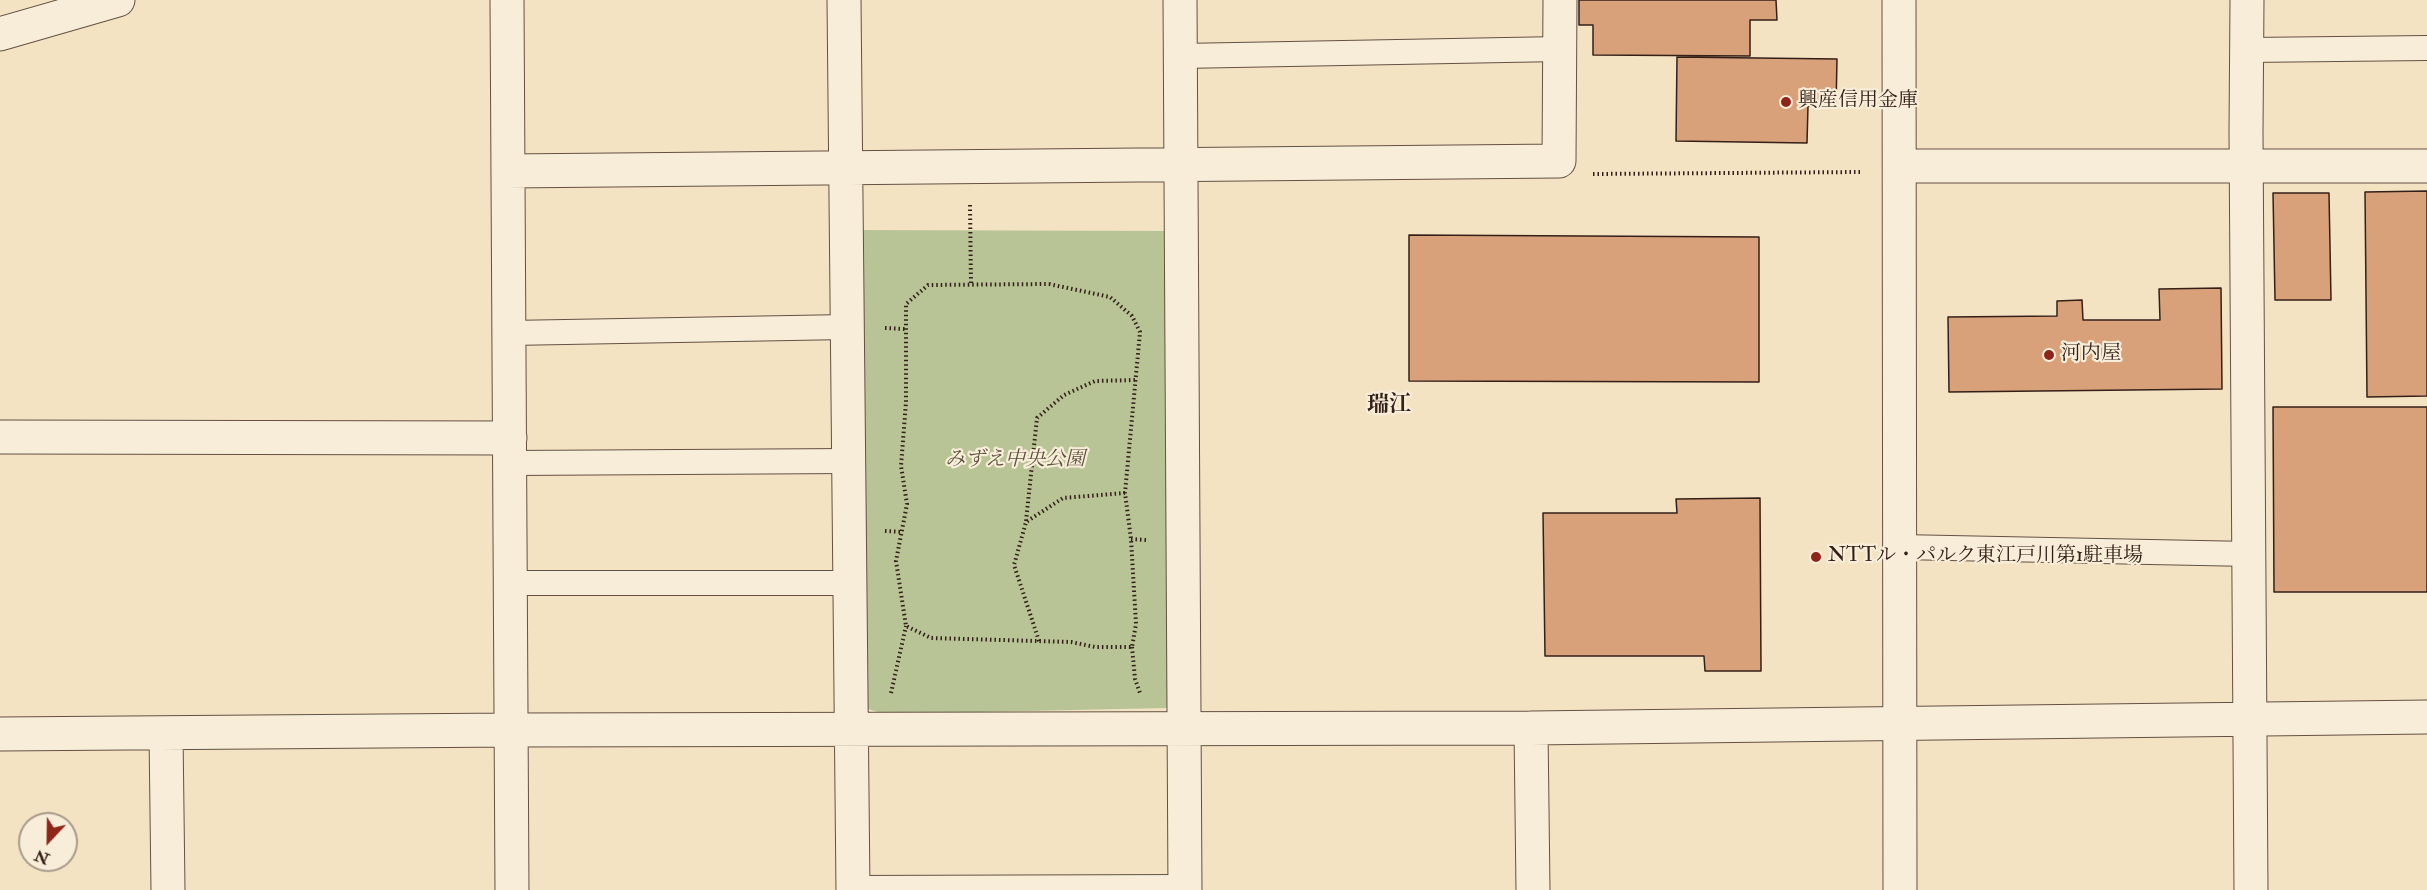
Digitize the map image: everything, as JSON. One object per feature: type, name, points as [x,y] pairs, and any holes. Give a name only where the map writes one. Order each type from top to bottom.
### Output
[{"type":"street","points":[[0,34],[118,0]]},
{"type":"street","points":[[507,0],[512,890]]},
{"type":"street","points":[[844,0],[852,889]]},
{"type":"street","points":[[1180,0],[1185,889]]},
{"type":"street","points":[[508,171],[1559,161],[1560,0]]},
{"type":"street","points":[[1899,0],[1900,890]]},
{"type":"street","points":[[2247,0],[2251,890]]},
{"type":"street","points":[[1900,166],[2427,166]]},
{"type":"street","points":[[0,437],[510,451]]},
{"type":"street","points":[[0,734],[511,730],[1531,728],[2427,717]]},
{"type":"street","points":[[1531,728],[1533,890]]},
{"type":"street","points":[[166,734],[168,890]]},
{"type":"lane","points":[[2248,50],[2427,48]]},
{"type":"lane","points":[[1181,56],[1560,49]]},
{"type":"lane","points":[[509,333],[847,327]]},
{"type":"lane","points":[[510,451],[849,461]]},
{"type":"lane","points":[[1900,547],[2250,554]]},
{"type":"lane","points":[[511,583],[850,583]]},
{"type":"lane","points":[[852,889],[1185,889]]},
{"type":"path","points":[[1559,161],[1572,174],[1864,171],[1900,166]]},
{"type":"path","points":[[970,167],[971,285]]},
{"type":"path","points":[[889,729],[889,700],[906,626],[896,561],[907,504],[901,466],[906,402],[906,304],[928,285],[1049,284],[1110,297],[1132,316],[1140,332],[1125,493],[1131,539],[1136,624],[1132,647],[1135,679],[1141,694],[1147,700]]},
{"type":"path","points":[[1039,641],[1014,564],[1026,522],[1036,418],[1064,395],[1095,381],[1134,380]]},
{"type":"path","points":[[1026,522],[1063,498],[1125,493]]},
{"type":"path","points":[[906,626],[931,638],[1071,642],[1095,647],[1132,647]]},
{"type":"green space","name":"みずえ中央公園","points":[[851,230],[1173,231],[1168,708],[883,714],[857,705]]},
{"type":"building","points":[[1579,0],[1776,0],[1777,20],[1750,20],[1750,56],[1593,55],[1593,25],[1579,25]]},
{"type":"building","points":[[1677,57],[1837,59],[1836,107],[1808,106],[1807,143],[1676,141]]},
{"type":"building","points":[[2427,191],[2427,396],[2367,397],[2365,192]]},
{"type":"building","points":[[2273,193],[2329,193],[2331,300],[2275,300]]},
{"type":"building","points":[[1409,235],[1759,237],[1759,382],[1409,381]]},
{"type":"building","points":[[2221,288],[2222,389],[1949,392],[1948,317],[2057,316],[2057,301],[2082,300],[2083,320],[2160,320],[2159,289]]},
{"type":"building","points":[[2273,407],[2427,407],[2427,592],[2274,592]]},
{"type":"building","points":[[1760,498],[1761,671],[1705,671],[1704,656],[1545,656],[1543,513],[1677,513],[1676,499]]},
{"type":"place","name":"興産信用金庫","points":[[1786,102]]},
{"type":"place","name":"河内屋","points":[[2049,355]]},
{"type":"place","name":"NTTル・パルク東江戸川第1駐車場","points":[[1816,557]]},
{"type":"district","name":"瑞江","points":[[1389,406]]}]
